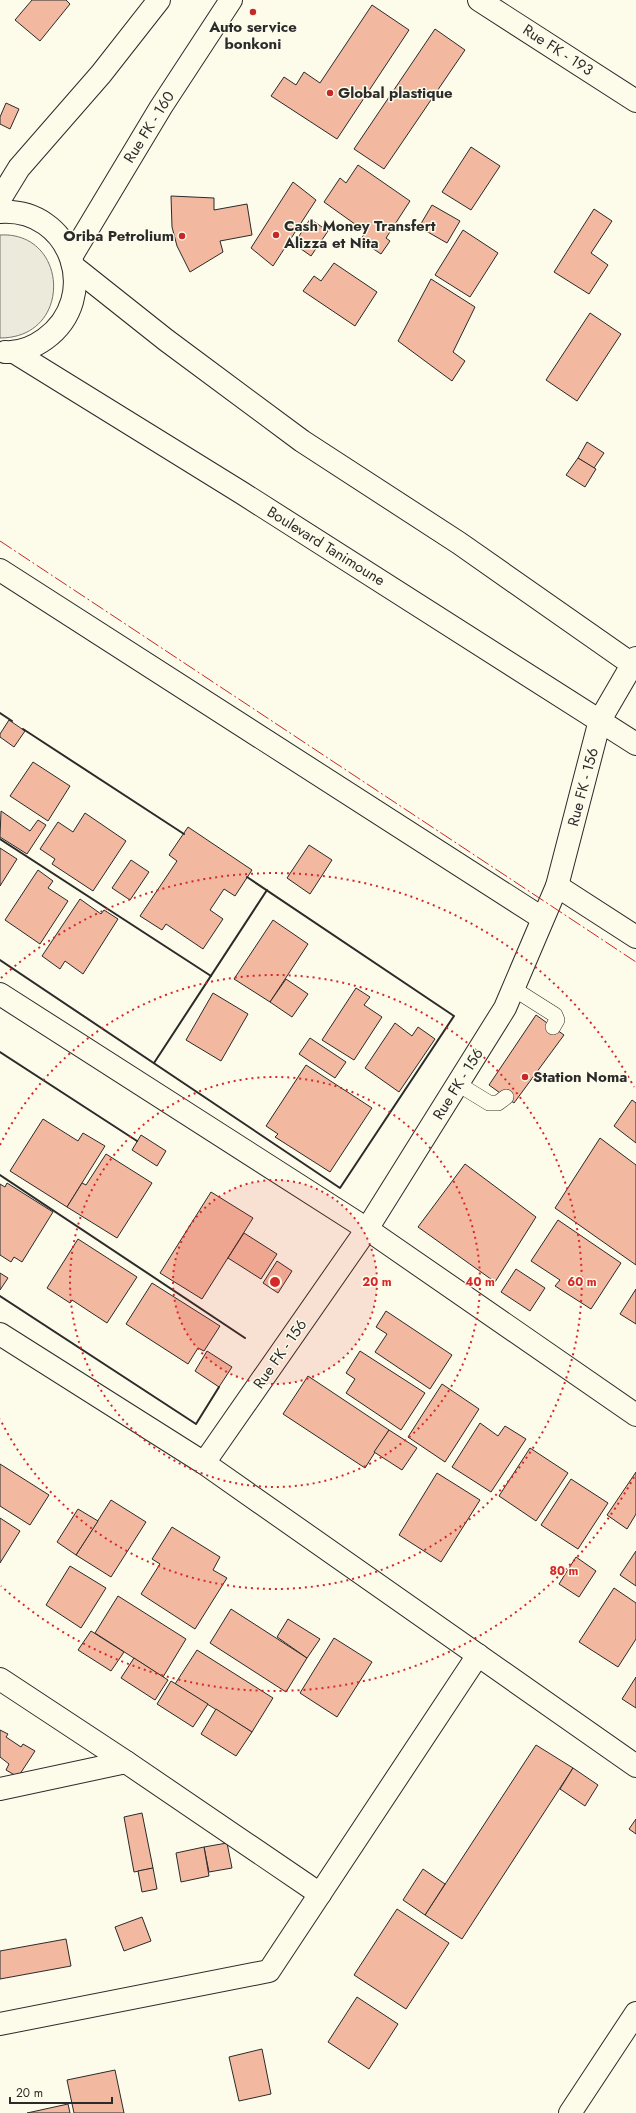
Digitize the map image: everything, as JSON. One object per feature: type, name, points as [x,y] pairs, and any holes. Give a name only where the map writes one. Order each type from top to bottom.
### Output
[{"type":"street","points":[[0,199],[20,168],[101,74],[159,0]]},
{"type":"street","name":"Rue FK - 160","points":[[72,262],[161,107],[231,0]]},
{"type":"street","name":"Rue FK - 193","points":[[479,0],[636,101]]},
{"type":"street","points":[[0,212],[24,214],[39,220],[53,230],[64,242],[72,262],[76,290],[69,313],[56,332],[36,345],[7,352]]},
{"type":"street","points":[[72,262],[166,340],[302,441],[459,543],[635,663]]},
{"type":"street","name":"Boulevard Tanimoune","points":[[7,352],[249,497],[636,744]]},
{"type":"street","points":[[0,570],[542,918]]},
{"type":"street","name":"Rue FK - 156","points":[[204,1463],[367,1230],[505,1008],[542,918],[557,886],[600,720],[635,663]]},
{"type":"street","points":[[557,886],[636,938]]},
{"type":"street","points":[[0,994],[367,1230],[636,1415]]},
{"type":"street","points":[[0,1334],[204,1463],[636,1766]]},
{"type":"street","points":[[0,2024],[269,1971],[478,1656]]},
{"type":"street","points":[[0,1679],[126,1762],[320,1894]]},
{"type":"street","points":[[0,1789],[126,1762]]},
{"type":"street","points":[[570,2113],[636,2013]]},
{"type":"lane","points":[[514,989],[555,1015],[557,1020],[553,1027]]},
{"type":"lane","points":[[458,1084],[489,1103],[498,1103],[506,1097]]},
{"type":"shaded area","points":[[0,235],[23,238],[40,249],[50,266],[54,285],[51,304],[41,321],[24,333],[0,338]]},
{"type":"building","points":[[32,0],[66,0],[70,4],[40,41],[15,20]]},
{"type":"building","points":[[372,5],[409,30],[337,139],[271,96],[284,77],[296,85],[304,72],[320,83]]},
{"type":"building","points":[[435,29],[465,50],[384,169],[354,149]]},
{"type":"building","points":[[6,103],[19,109],[10,129],[0,124],[0,117]]},
{"type":"building","points":[[471,147],[500,166],[471,210],[442,192]]},
{"type":"building","points":[[358,165],[410,201],[386,238],[390,241],[381,254],[360,240],[366,232],[324,202],[340,178],[346,183]]},
{"type":"building","name":"Cash Money Transfert Alizza et Nita","points":[[293,182],[316,200],[273,266],[251,248]]},
{"type":"building","points":[[171,196],[214,198],[214,210],[247,204],[252,235],[220,241],[223,252],[190,272],[177,246],[172,227]]},
{"type":"building","points":[[432,205],[460,221],[447,243],[419,227]]},
{"type":"building","points":[[594,209],[612,221],[591,253],[608,265],[589,294],[554,272]]},
{"type":"building","points":[[310,219],[328,231],[311,256],[294,244]]},
{"type":"building","points":[[463,230],[498,253],[470,297],[435,275]]},
{"type":"building","points":[[334,263],[377,292],[355,326],[303,291],[314,276],[321,281]]},
{"type":"building","points":[[431,279],[475,307],[453,352],[465,361],[452,381],[398,341]]},
{"type":"building","points":[[590,313],[621,334],[577,401],[546,380]]},
{"type":"building","points":[[587,442],[604,453],[594,468],[578,458]]},
{"type":"building","points":[[578,458],[596,469],[585,487],[566,475]]},
{"type":"building","points":[[9,720],[25,731],[14,747],[0,737],[0,734]]},
{"type":"building","points":[[33,762],[70,786],[48,821],[10,796]]},
{"type":"building","points":[[1,811],[30,831],[38,820],[46,825],[27,854],[0,837]]},
{"type":"building","points":[[85,813],[126,841],[93,891],[52,864],[55,859],[40,849],[58,822],[73,832]]},
{"type":"building","points":[[188,827],[252,870],[235,896],[224,889],[210,910],[223,919],[203,949],[166,924],[162,930],[140,916],[177,861],[169,855]]},
{"type":"building","points":[[309,845],[332,860],[310,894],[287,878]]},
{"type":"building","points":[[0,848],[17,859],[0,886]]},
{"type":"building","points":[[131,860],[149,872],[130,900],[112,888]]},
{"type":"building","points":[[38,870],[53,881],[48,888],[68,901],[40,944],[5,920]]},
{"type":"building","points":[[80,899],[101,914],[104,910],[118,919],[83,974],[65,961],[60,969],[42,956]]},
{"type":"building","points":[[273,920],[308,944],[270,1002],[234,979]]},
{"type":"building","points":[[286,979],[308,994],[292,1017],[270,1002]]},
{"type":"building","points":[[356,988],[370,997],[364,1005],[382,1017],[354,1060],[322,1040]]},
{"type":"building","points":[[213,993],[248,1014],[221,1061],[186,1040]]},
{"type":"building","points":[[536,1015],[564,1035],[514,1103],[489,1085]]},
{"type":"building","points":[[395,1023],[412,1036],[418,1027],[435,1039],[399,1092],[365,1068]]},
{"type":"building","points":[[310,1038],[346,1062],[335,1078],[299,1054]]},
{"type":"building","points":[[306,1065],[372,1108],[330,1172],[275,1137],[278,1134],[266,1126]]},
{"type":"building","points":[[632,1100],[636,1103],[636,1143],[614,1126]]},
{"type":"building","points":[[43,1119],[78,1141],[83,1133],[105,1146],[67,1207],[10,1171]]},
{"type":"building","points":[[141,1135],[166,1151],[157,1166],[132,1150]]},
{"type":"building","points":[[600,1138],[636,1165],[636,1265],[555,1208]]},
{"type":"building","points":[[106,1154],[152,1183],[117,1238],[67,1207],[82,1183],[86,1185]]},
{"type":"building","points":[[465,1164],[536,1217],[495,1282],[418,1227]]},
{"type":"building","points":[[7,1183],[53,1212],[22,1262],[14,1257],[11,1262],[0,1255],[0,1184],[5,1187]]},
{"type":"building","points":[[211,1192],[253,1218],[202,1299],[160,1273]]},
{"type":"building","points":[[558,1220],[621,1263],[591,1309],[555,1286],[560,1280],[531,1261]]},
{"type":"building","points":[[244,1233],[277,1254],[261,1279],[228,1258]]},
{"type":"building","points":[[78,1239],[137,1277],[107,1323],[72,1300],[70,1303],[47,1288]]},
{"type":"building","points":[[277,1261],[292,1271],[278,1293],[263,1283]]},
{"type":"building","points":[[516,1269],[545,1288],[530,1311],[501,1292]]},
{"type":"building","points":[[0,1273],[8,1278],[0,1290]]},
{"type":"building","points":[[152,1283],[220,1326],[204,1351],[198,1348],[188,1364],[126,1324]]},
{"type":"building","points":[[636,1289],[636,1324],[620,1314]]},
{"type":"building","points":[[386,1311],[452,1355],[430,1389],[375,1352],[387,1334],[376,1327]]},
{"type":"building","points":[[207,1351],[232,1367],[219,1387],[195,1371]]},
{"type":"building","points":[[360,1351],[425,1393],[401,1430],[346,1393],[355,1379],[346,1373]]},
{"type":"building","points":[[308,1376],[389,1430],[365,1468],[283,1414]]},
{"type":"building","points":[[442,1384],[479,1409],[445,1462],[408,1437]]},
{"type":"building","points":[[480,1423],[498,1436],[505,1426],[526,1439],[491,1492],[452,1467]]},
{"type":"building","points":[[389,1430],[417,1448],[402,1470],[374,1452]]},
{"type":"building","points":[[530,1448],[568,1473],[536,1521],[499,1496]]},
{"type":"building","points":[[0,1464],[49,1495],[30,1525],[0,1506]]},
{"type":"building","points":[[636,1472],[636,1514],[627,1529],[607,1515]]},
{"type":"building","points":[[437,1473],[480,1500],[441,1562],[399,1535]]},
{"type":"building","points":[[571,1479],[608,1503],[578,1549],[541,1525]]},
{"type":"building","points":[[111,1500],[146,1522],[111,1577],[76,1555]]},
{"type":"building","points":[[78,1509],[98,1521],[76,1555],[57,1542]]},
{"type":"building","points":[[0,1518],[20,1531],[0,1563]]},
{"type":"building","points":[[172,1527],[220,1557],[213,1570],[227,1578],[195,1629],[141,1594],[160,1564],[152,1559]]},
{"type":"building","points":[[636,1551],[636,1586],[620,1575]]},
{"type":"building","points":[[576,1557],[596,1571],[579,1597],[559,1584]]},
{"type":"building","points":[[70,1566],[106,1588],[81,1628],[46,1605]]},
{"type":"building","points":[[614,1588],[636,1603],[636,1639],[618,1667],[579,1642]]},
{"type":"building","points":[[118,1596],[186,1639],[163,1677],[95,1633]]},
{"type":"building","points":[[231,1609],[307,1658],[286,1692],[210,1643]]},
{"type":"building","points":[[288,1619],[320,1639],[307,1658],[277,1637]]},
{"type":"building","points":[[91,1631],[124,1652],[111,1671],[78,1650]]},
{"type":"building","points":[[334,1638],[372,1662],[337,1717],[300,1693]]},
{"type":"building","points":[[197,1650],[273,1698],[252,1732],[175,1684]]},
{"type":"building","points":[[134,1658],[168,1680],[155,1700],[121,1678]]},
{"type":"building","points":[[636,1677],[636,1708],[622,1699]]},
{"type":"building","points":[[171,1681],[208,1704],[193,1727],[157,1704]]},
{"type":"building","points":[[216,1709],[252,1732],[236,1756],[201,1734]]},
{"type":"building","points":[[0,1730],[8,1734],[6,1737],[21,1747],[23,1744],[35,1751],[18,1777],[6,1770],[9,1764],[0,1757]]},
{"type":"building","points":[[536,1745],[573,1768],[462,1939],[425,1915]]},
{"type":"building","points":[[573,1768],[598,1785],[585,1806],[560,1789]]},
{"type":"building","points":[[142,1813],[153,1868],[134,1872],[124,1817]]},
{"type":"building","points":[[636,1819],[636,1834],[629,1829]]},
{"type":"building","points":[[227,1843],[232,1868],[209,1872],[204,1847]]},
{"type":"building","points":[[204,1847],[209,1876],[181,1882],[176,1853]]},
{"type":"building","points":[[153,1868],[157,1889],[142,1892],[138,1871]]},
{"type":"building","points":[[423,1869],[445,1884],[425,1915],[403,1900]]},
{"type":"building","points":[[397,1909],[449,1943],[406,2009],[354,1975]]},
{"type":"building","points":[[142,1917],[151,1941],[124,1951],[115,1927]]},
{"type":"building","points":[[66,1939],[71,1966],[0,1979],[0,1951]]},
{"type":"building","points":[[357,1997],[398,2024],[369,2069],[328,2042]]},
{"type":"building","points":[[262,2049],[271,2094],[239,2101],[229,2057]]},
{"type":"building","points":[[115,2070],[124,2113],[74,2113],[67,2080]]},
{"type":"building","points":[[68,2104],[70,2113],[27,2113]]},
{"type":"wall","points":[[0,713],[12,721]]},
{"type":"wall","points":[[23,729],[184,834]]},
{"type":"wall","points":[[0,839],[211,976]]},
{"type":"wall","points":[[0,960],[340,1188],[454,1016],[247,877]]},
{"type":"wall","points":[[154,1063],[267,890]]},
{"type":"wall","points":[[0,1052],[137,1141]]},
{"type":"wall","points":[[0,1175],[245,1338]]},
{"type":"wall","points":[[0,1296],[196,1424],[219,1387]]},
{"type":"power","points":[[0,541],[636,962]]},
{"type":"place","name":"Auto service bonkoni","points":[[253,12]]},
{"type":"place","name":"Global plastique","points":[[330,93]]},
{"type":"place","name":"Cash Money Transfert Alizza et Nita","points":[[276,235]]},
{"type":"place","name":"Oriba Petrolium","points":[[182,236]]},
{"type":"place","name":"Station Noma","points":[[525,1077]]}]
